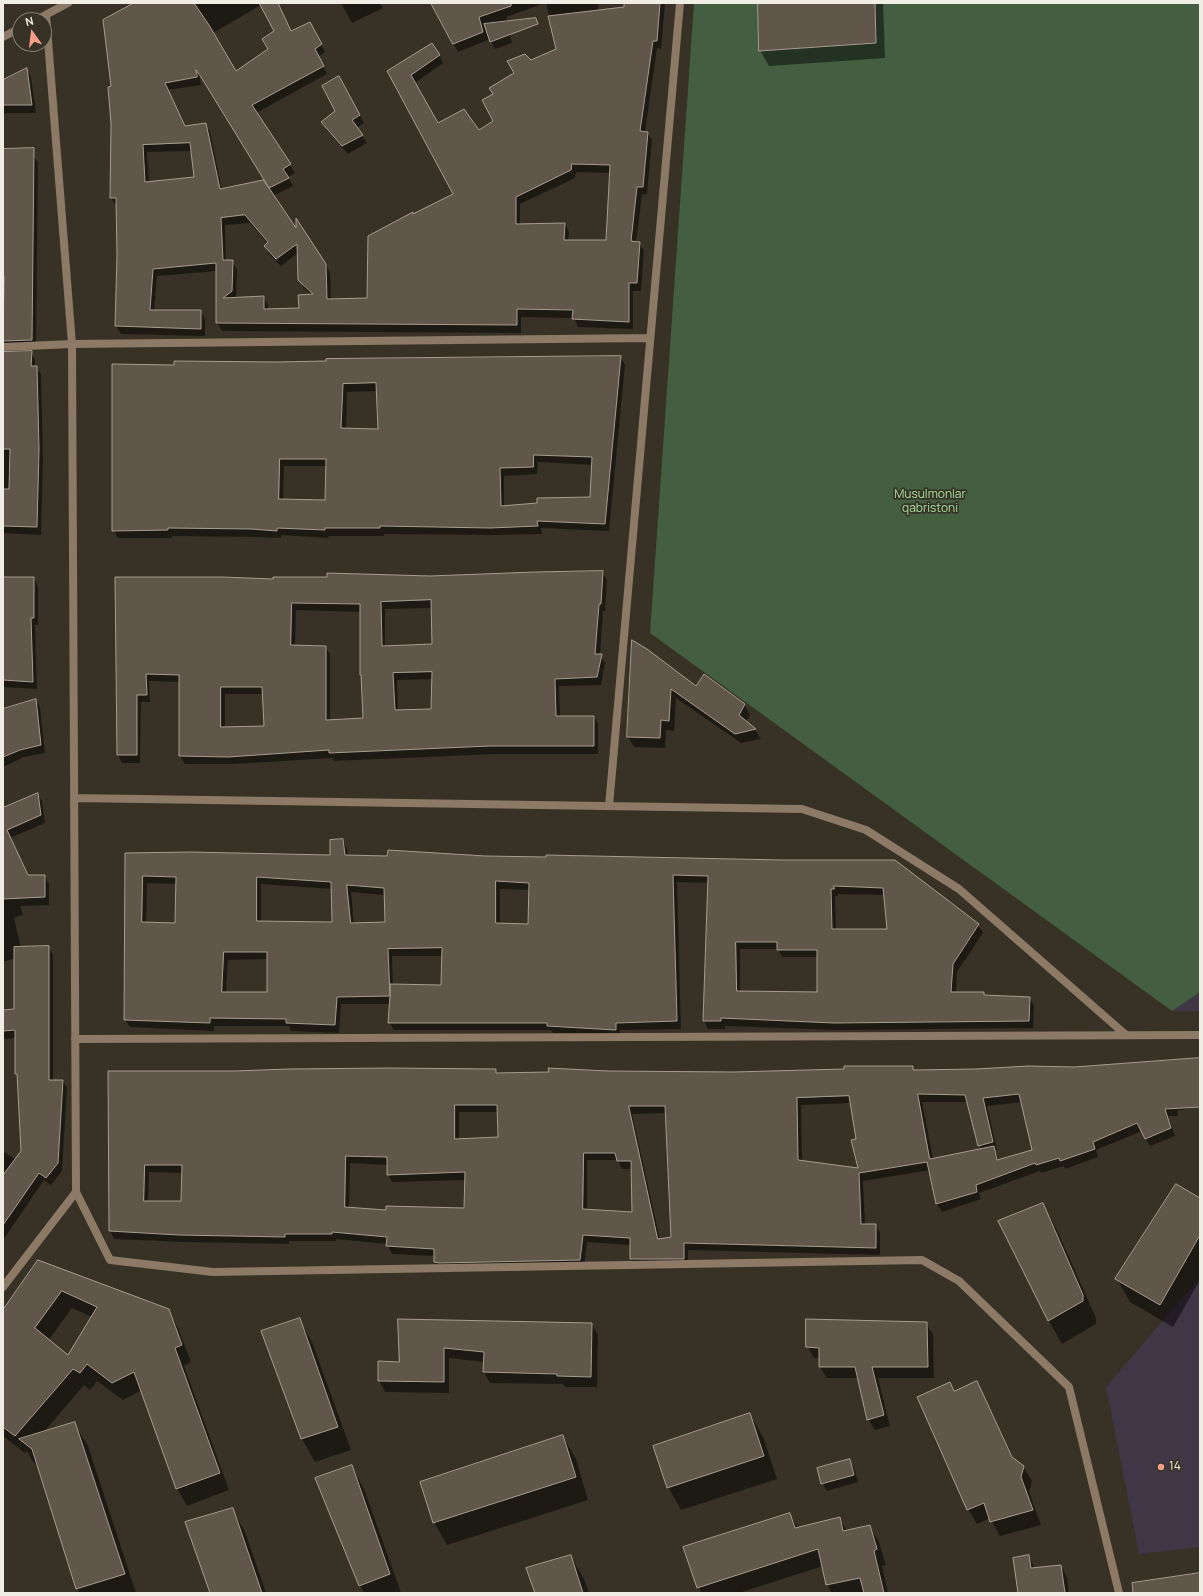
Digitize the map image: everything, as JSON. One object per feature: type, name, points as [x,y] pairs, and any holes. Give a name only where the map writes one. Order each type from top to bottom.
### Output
[{"type":"street","points":[[52,12],[68,3]]},
{"type":"street","points":[[609,806],[649,338],[680,3]]},
{"type":"street","points":[[3,37],[12,32]]},
{"type":"street","points":[[49,52],[72,344],[76,1192],[110,1260],[213,1272],[922,1260],[959,1280],[1069,1387],[1119,1593]]},
{"type":"street","points":[[3,347],[72,344],[649,338]]},
{"type":"street","points":[[74,798],[802,809],[866,830],[959,889],[1126,1035]]},
{"type":"street","points":[[75,1039],[1200,1035]]},
{"type":"street","points":[[3,1287],[76,1192]]},
{"type":"shaded area","points":[[1200,992],[1200,1011],[1172,1011]]},
{"type":"shaded area","name":"14","points":[[1200,1277],[1200,1547],[1139,1554],[1106,1387]]},
{"type":"green space","name":"Musulmonlar qabristoni","points":[[694,3],[1200,3],[1200,992],[1172,1011],[650,633]]},
{"type":"building","points":[[134,3],[194,3],[209,25],[236,71],[268,49],[262,39],[274,31],[259,3],[278,3],[291,31],[310,22],[322,44],[315,49],[324,66],[252,105],[291,164],[283,169],[289,178],[269,188],[296,228],[296,218],[326,264],[327,299],[367,298],[368,236],[413,212],[413,214],[453,194],[387,71],[432,43],[440,55],[411,75],[438,123],[464,109],[479,130],[493,121],[482,100],[493,94],[489,88],[514,73],[507,61],[525,54],[531,60],[556,49],[548,16],[624,7],[624,3],[660,3],[657,41],[653,41],[640,131],[648,132],[643,187],[637,187],[631,241],[640,242],[637,283],[629,283],[629,322],[572,319],[573,310],[517,309],[517,325],[216,323],[216,263],[153,269],[150,310],[201,310],[201,329],[115,326],[117,256],[116,198],[110,198],[111,124],[108,87],[111,86],[103,20]],"holes":[[[196,70],[269,188],[263,180],[220,189],[206,123],[185,126],[165,83],[197,77]],[[190,143],[194,177],[145,182],[143,145]],[[572,164],[610,165],[606,240],[564,240],[565,223],[516,224],[516,197],[571,170]],[[245,215],[268,242],[264,246],[276,259],[297,244],[298,280],[313,294],[298,295],[299,308],[264,309],[264,296],[223,298],[232,291],[233,260],[223,260],[221,218]]]},
{"type":"building","points":[[431,3],[511,3],[511,6],[479,17],[483,32],[453,44]]},
{"type":"building","points":[[758,3],[875,3],[876,43],[759,51]]},
{"type":"building","points":[[536,18],[538,24],[490,42],[484,24]]},
{"type":"building","points":[[27,68],[32,105],[3,105],[3,80]]},
{"type":"building","points":[[339,76],[360,115],[352,120],[363,135],[342,146],[321,122],[335,111],[322,86]]},
{"type":"building","points":[[34,148],[32,340],[3,341],[3,149]]},
{"type":"building","points":[[32,351],[31,366],[37,366],[39,449],[37,527],[3,526],[3,489],[9,489],[10,449],[3,449],[3,352]]},
{"type":"building","points":[[621,356],[605,524],[537,521],[538,526],[490,528],[380,526],[380,528],[325,528],[325,530],[277,528],[277,531],[251,529],[168,528],[168,530],[112,531],[112,364],[174,365],[174,361],[277,362],[326,361],[326,359]],"holes":[[[376,383],[378,429],[341,428],[343,384]],[[534,455],[592,457],[590,497],[537,498],[537,503],[501,506],[500,468],[533,467]],[[280,459],[326,459],[325,500],[279,499]]]},
{"type":"building","points":[[603,571],[595,654],[602,654],[597,677],[555,679],[556,716],[594,716],[594,746],[490,746],[329,753],[329,750],[228,757],[179,756],[179,675],[146,674],[147,695],[137,695],[137,755],[117,755],[115,577],[222,577],[273,579],[273,577],[327,577],[327,573],[430,576]],"holes":[[[431,600],[432,644],[382,646],[381,602]],[[292,603],[360,604],[360,675],[363,718],[326,720],[326,646],[291,645]],[[432,672],[431,709],[395,710],[393,673]],[[221,687],[262,687],[264,726],[221,727]]]},
{"type":"building","points":[[3,577],[34,577],[34,618],[31,618],[33,682],[3,680]]},
{"type":"building","points":[[632,640],[647,649],[696,686],[704,674],[745,704],[739,715],[756,729],[735,734],[671,689],[669,721],[661,720],[660,738],[627,737]]},
{"type":"building","points":[[36,699],[41,745],[20,750],[3,757],[3,709]]},
{"type":"building","points":[[38,793],[41,815],[7,830],[28,875],[45,875],[45,897],[3,899],[3,808]]},
{"type":"building","points":[[343,839],[345,855],[387,856],[388,850],[485,856],[546,857],[546,855],[782,860],[895,860],[979,924],[953,964],[951,992],[984,992],[984,995],[1030,997],[1029,1021],[834,1023],[721,1018],[721,1021],[703,1021],[708,876],[673,875],[677,1021],[616,1023],[616,1030],[547,1026],[547,1023],[388,1023],[390,996],[337,997],[335,1025],[286,1023],[286,1019],[210,1018],[210,1023],[124,1020],[125,853],[191,852],[330,855],[330,840]],"holes":[[[143,876],[176,877],[175,923],[142,922]],[[257,877],[331,882],[332,922],[257,921]],[[496,881],[529,883],[528,924],[496,923]],[[347,885],[384,888],[385,922],[351,923]],[[834,886],[883,888],[887,929],[832,929],[831,889],[834,889]],[[736,942],[777,942],[777,950],[817,950],[817,992],[737,991]],[[442,948],[441,985],[390,984],[390,996],[388,949]],[[224,952],[267,952],[267,992],[222,992]]]},
{"type":"building","points":[[49,946],[49,1080],[63,1080],[58,1163],[46,1178],[39,1173],[3,1225],[3,1175],[21,1151],[17,1074],[15,1074],[15,1030],[3,1031],[3,1010],[14,1009],[14,947]]},
{"type":"building","points":[[1200,1058],[1200,1107],[1165,1109],[1171,1128],[1145,1139],[1137,1123],[1093,1142],[1095,1149],[1060,1161],[1059,1158],[1036,1165],[1035,1163],[976,1185],[977,1192],[936,1204],[927,1162],[859,1173],[861,1224],[876,1224],[876,1248],[684,1243],[684,1259],[630,1259],[630,1238],[583,1235],[580,1260],[439,1263],[434,1262],[434,1249],[386,1246],[387,1237],[332,1232],[332,1234],[285,1234],[285,1237],[179,1235],[109,1231],[108,1071],[235,1071],[390,1068],[496,1069],[496,1073],[549,1072],[548,1068],[608,1071],[734,1072],[844,1069],[844,1066],[913,1066],[913,1070],[1028,1066],[1074,1067]],"holes":[[[918,1094],[965,1095],[978,1146],[993,1142],[983,1098],[1019,1094],[1032,1150],[997,1160],[994,1146],[930,1159]],[[849,1096],[856,1139],[851,1140],[858,1168],[798,1160],[797,1098]],[[455,1105],[497,1105],[498,1137],[455,1139]],[[629,1106],[665,1106],[671,1237],[658,1239]],[[584,1153],[615,1153],[617,1161],[631,1161],[632,1212],[583,1209]],[[346,1156],[387,1157],[387,1175],[465,1172],[464,1208],[386,1206],[386,1210],[345,1207]],[[145,1165],[182,1165],[181,1201],[144,1201]]]},
{"type":"building","points":[[1176,1184],[1200,1198],[1200,1235],[1160,1305],[1115,1279]]},
{"type":"building","points":[[1043,1203],[1083,1295],[1083,1301],[1048,1321],[998,1221]]},
{"type":"building","points":[[38,1260],[169,1309],[182,1345],[175,1348],[220,1473],[176,1489],[134,1372],[112,1383],[87,1364],[80,1373],[73,1369],[15,1436],[3,1427],[3,1310]],"holes":[[[62,1291],[97,1307],[68,1355],[35,1328]]]},
{"type":"building","points":[[300,1318],[338,1427],[301,1439],[261,1331]]},
{"type":"building","points":[[398,1319],[592,1323],[591,1377],[557,1376],[557,1374],[483,1372],[484,1352],[444,1348],[444,1382],[378,1381],[378,1361],[399,1362]]},
{"type":"building","points":[[806,1319],[927,1322],[928,1367],[872,1367],[884,1415],[867,1420],[855,1367],[819,1367],[819,1348],[806,1347]]},
{"type":"building","points":[[977,1381],[1012,1457],[1024,1466],[1021,1477],[1033,1510],[990,1522],[984,1503],[967,1510],[917,1397],[950,1382],[954,1391]]},
{"type":"building","points":[[750,1413],[764,1456],[667,1488],[653,1446]]},
{"type":"building","points":[[75,1422],[125,1574],[76,1589],[32,1449],[19,1439]]},
{"type":"building","points":[[563,1435],[576,1477],[433,1523],[420,1482]]},
{"type":"building","points":[[850,1459],[854,1475],[821,1484],[817,1468]]},
{"type":"building","points":[[352,1465],[390,1574],[359,1586],[315,1478]]},
{"type":"building","points":[[233,1508],[262,1593],[210,1593],[185,1522]]},
{"type":"building","points":[[790,1513],[795,1528],[840,1517],[843,1531],[870,1525],[877,1549],[874,1551],[884,1593],[864,1593],[860,1578],[826,1585],[818,1549],[697,1588],[683,1547]]},
{"type":"building","points":[[571,1555],[583,1593],[535,1593],[526,1568]]},
{"type":"building","points":[[1029,1555],[1031,1568],[1061,1565],[1065,1593],[1018,1593],[1013,1558]]},
{"type":"building","points":[[1200,1573],[1200,1593],[1133,1593],[1132,1583]]},
{"type":"place","name":"14","points":[[1161,1467]]}]
